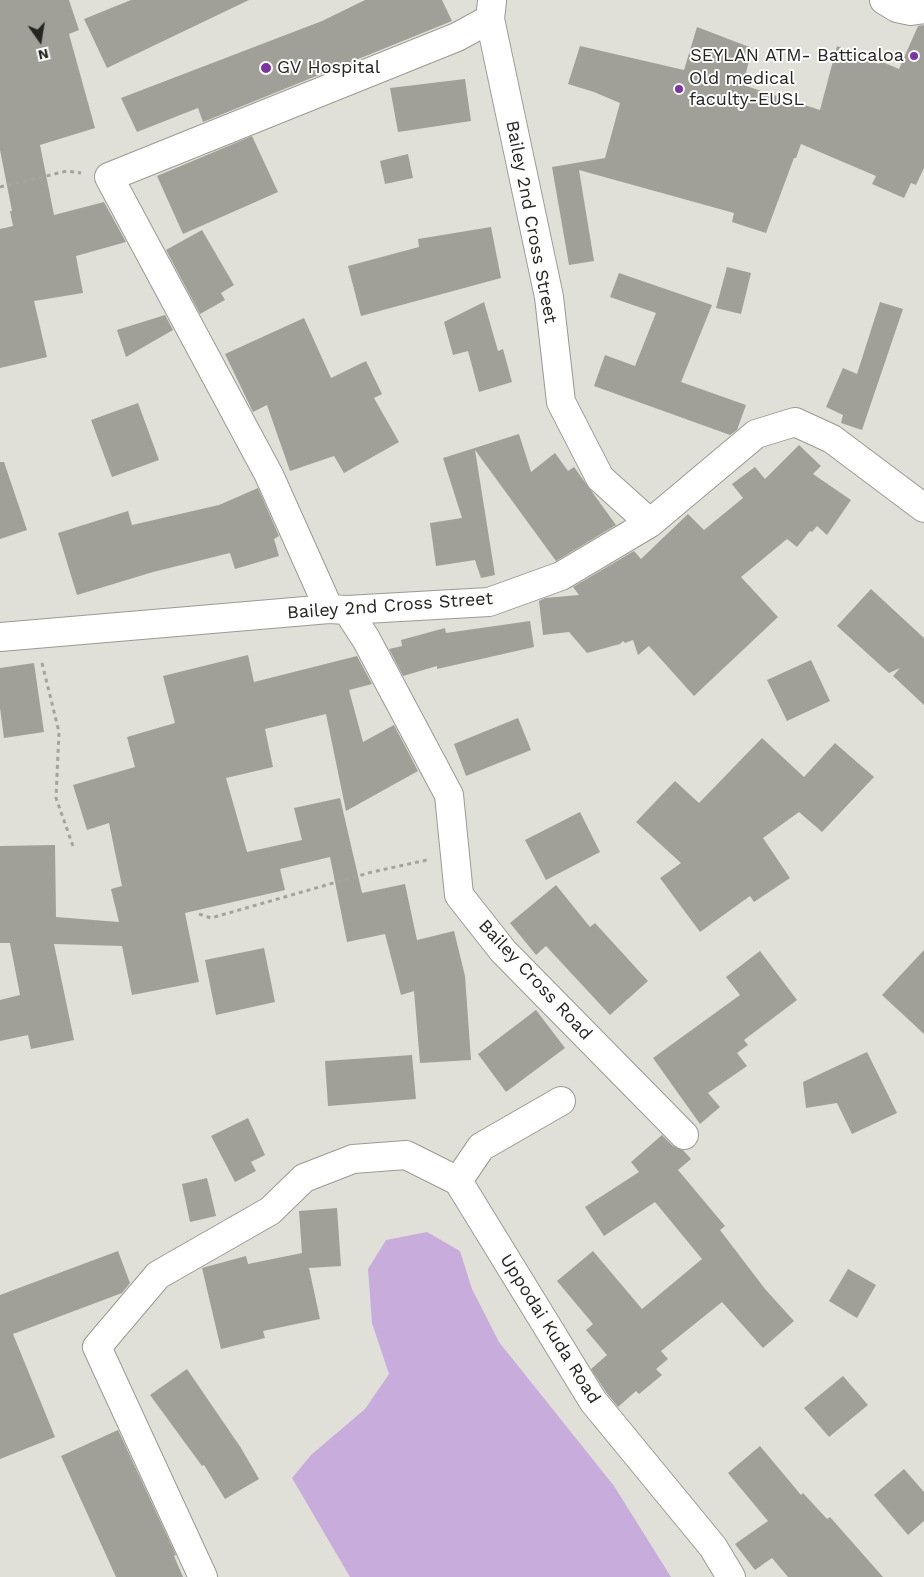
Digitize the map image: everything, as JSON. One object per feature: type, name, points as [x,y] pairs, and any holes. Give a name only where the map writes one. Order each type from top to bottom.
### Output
[{"type":"main road","points":[[884,0],[897,8],[911,11],[924,9]]},
{"type":"main road","points":[[109,177],[457,36],[491,9]]},
{"type":"main road","name":"Bailey 2nd Cross Street","points":[[0,637],[35,636],[338,610],[488,602],[561,576],[650,523],[600,478],[561,402],[549,297],[491,9]]},
{"type":"main road","name":"Bailey Cross Road","points":[[109,177],[269,475],[338,610],[366,640],[449,795],[459,895],[503,951],[684,1135]]},
{"type":"main road","points":[[650,523],[756,434],[795,422],[832,438],[924,508]]},
{"type":"main road","points":[[203,1577],[97,1347],[158,1274],[270,1211],[304,1178],[353,1159],[406,1155],[458,1181],[480,1147],[561,1101]]},
{"type":"main road","name":"Uppodai Kuda Road","points":[[458,1181],[593,1401],[713,1546],[731,1577]]},
{"type":"path","points":[[0,187],[67,170],[109,177]]},
{"type":"path","points":[[35,636],[59,732],[56,798],[73,846]]},
{"type":"path","points":[[199,914],[211,918],[372,872],[455,854]]},
{"type":"shaded area","points":[[427,1232],[460,1251],[472,1289],[499,1342],[614,1486],[671,1577],[350,1577],[292,1478],[311,1455],[365,1409],[389,1374],[372,1323],[368,1269],[386,1240]]},
{"type":"building","points":[[0,0],[69,0],[79,30],[69,34],[95,128],[40,145],[54,215],[104,202],[126,242],[76,256],[83,293],[34,301],[47,357],[0,368],[0,229],[13,226],[10,211],[12,211],[0,150]]},
{"type":"building","points":[[131,0],[249,0],[107,68],[84,19]]},
{"type":"building","points":[[365,0],[442,0],[452,21],[203,122],[198,108],[137,132],[121,98],[322,21]]},
{"type":"building","points":[[924,25],[924,168],[916,185],[911,183],[904,198],[872,184],[876,176],[801,144],[766,233],[732,222],[734,213],[579,170],[594,261],[569,265],[552,167],[605,158],[620,103],[568,84],[580,46],[684,70],[697,27],[752,48],[743,85],[820,110],[837,46],[879,64],[880,61],[899,69],[918,26]]},
{"type":"building","points":[[465,79],[471,121],[398,132],[390,88]]},
{"type":"building","points":[[252,136],[278,192],[183,234],[157,176]]},
{"type":"building","points":[[408,154],[413,178],[385,184],[380,161]]},
{"type":"building","points":[[491,227],[501,278],[361,316],[348,266],[419,247],[418,239]]},
{"type":"building","points":[[202,230],[234,285],[221,293],[225,300],[200,314],[166,250]]},
{"type":"building","points":[[727,267],[751,273],[741,314],[716,308]]},
{"type":"building","points":[[619,273],[712,305],[681,382],[746,405],[737,430],[730,435],[594,386],[605,355],[635,366],[656,313],[610,297]]},
{"type":"building","points":[[484,302],[498,351],[503,349],[512,382],[479,392],[468,351],[453,355],[444,322]]},
{"type":"building","points":[[880,302],[903,309],[862,430],[841,423],[843,415],[826,407],[843,368],[857,374]]},
{"type":"building","points":[[165,315],[173,330],[126,357],[117,330]]},
{"type":"building","points":[[304,318],[331,378],[366,361],[382,394],[374,398],[399,442],[344,473],[334,456],[290,471],[267,405],[253,412],[225,354]]},
{"type":"building","points":[[138,403],[159,460],[112,477],[91,420]]},
{"type":"building","points":[[519,434],[531,472],[555,453],[568,471],[574,467],[616,525],[556,561],[475,450],[495,575],[481,578],[475,560],[436,566],[430,523],[462,518],[443,458]]},
{"type":"building","points":[[799,445],[821,466],[813,474],[851,500],[827,535],[817,526],[812,532],[810,531],[797,547],[787,539],[741,577],[778,617],[694,696],[649,646],[638,655],[633,640],[625,643],[623,641],[620,644],[587,653],[569,632],[543,635],[539,601],[545,598],[579,595],[573,587],[634,551],[641,559],[688,514],[704,530],[743,498],[732,484],[755,467],[765,479]]},
{"type":"building","points":[[0,462],[4,462],[27,530],[0,539]]},
{"type":"building","points":[[258,488],[279,536],[274,539],[279,556],[235,569],[230,553],[153,572],[77,595],[58,533],[128,511],[132,525],[219,505]]},
{"type":"building","points":[[871,589],[924,638],[924,705],[893,676],[900,668],[889,673],[837,626]]},
{"type":"building","points":[[530,621],[534,647],[437,669],[437,666],[403,676],[389,649],[402,646],[401,640],[445,628],[446,633]]},
{"type":"building","points":[[248,655],[254,682],[357,656],[372,684],[349,690],[363,742],[394,725],[418,771],[346,811],[326,714],[265,729],[273,767],[226,778],[247,852],[302,840],[294,808],[340,798],[362,893],[405,884],[417,940],[454,931],[465,976],[471,1060],[420,1063],[414,991],[401,995],[385,934],[347,942],[330,857],[280,869],[285,890],[185,913],[199,982],[132,995],[122,946],[54,944],[74,1040],[31,1049],[28,1035],[0,1041],[0,1000],[20,995],[10,943],[0,943],[0,846],[55,845],[56,917],[119,922],[111,889],[122,886],[109,823],[87,830],[73,785],[135,767],[127,737],[175,723],[163,676]]},
{"type":"building","points":[[811,660],[830,701],[787,721],[767,680]]},
{"type":"building","points":[[34,663],[44,732],[4,738],[0,708],[0,668]]},
{"type":"building","points":[[518,718],[531,750],[466,776],[454,744]]},
{"type":"building","points":[[762,738],[804,777],[835,743],[874,777],[822,832],[799,812],[763,838],[790,878],[754,902],[750,896],[700,932],[660,878],[681,863],[636,822],[675,781],[699,803]]},
{"type":"building","points":[[580,812],[600,852],[546,880],[525,840]]},
{"type":"building","points":[[556,885],[590,927],[595,923],[648,981],[610,1015],[546,946],[536,955],[510,923]]},
{"type":"building","points":[[264,948],[275,1002],[216,1015],[205,960]]},
{"type":"building","points":[[924,950],[924,1034],[882,995]]},
{"type":"building","points":[[760,951],[797,1000],[744,1040],[748,1045],[737,1053],[747,1066],[708,1093],[720,1107],[700,1124],[653,1058],[740,995],[726,977]]},
{"type":"building","points":[[536,1010],[565,1048],[506,1092],[478,1054]]},
{"type":"building","points":[[867,1052],[897,1113],[852,1134],[837,1103],[806,1108],[803,1082]]},
{"type":"building","points":[[412,1055],[416,1099],[328,1106],[325,1061]]},
{"type":"building","points":[[248,1118],[265,1155],[251,1162],[256,1171],[235,1182],[211,1136]]},
{"type":"building","points":[[662,1135],[673,1146],[683,1150],[691,1159],[678,1170],[725,1226],[720,1230],[765,1289],[794,1321],[763,1348],[722,1302],[661,1351],[668,1359],[656,1369],[662,1375],[639,1394],[636,1391],[618,1407],[591,1369],[607,1355],[586,1330],[593,1324],[557,1281],[593,1251],[642,1309],[702,1259],[655,1202],[604,1236],[585,1207],[639,1172],[631,1162]]},
{"type":"building","points":[[207,1178],[216,1216],[190,1222],[182,1184]]},
{"type":"building","points":[[337,1208],[341,1266],[309,1268],[320,1319],[263,1331],[265,1338],[221,1349],[202,1268],[246,1256],[248,1264],[302,1253],[299,1211]]},
{"type":"building","points":[[118,1251],[130,1283],[122,1293],[13,1334],[55,1437],[0,1459],[0,1295]]},
{"type":"building","points":[[848,1269],[876,1285],[857,1318],[829,1301]]},
{"type":"building","points":[[187,1369],[241,1448],[259,1479],[225,1499],[204,1465],[202,1466],[150,1395]]},
{"type":"building","points":[[843,1376],[868,1405],[829,1437],[804,1408]]},
{"type":"building","points":[[118,1430],[176,1555],[174,1556],[183,1577],[116,1577],[61,1456]]},
{"type":"building","points":[[760,1446],[801,1495],[803,1493],[827,1519],[830,1517],[883,1577],[788,1577],[772,1558],[755,1570],[735,1544],[768,1521],[728,1473]]},
{"type":"building","points":[[904,1469],[924,1492],[924,1521],[908,1535],[874,1495]]},
{"type":"place","name":"SEYLAN ATM- Batticaloa","points":[[914,56]]},
{"type":"place","name":"GV Hospital","points":[[266,68]]},
{"type":"place","name":"Old medical faculty-EUSL","points":[[679,89]]}]
